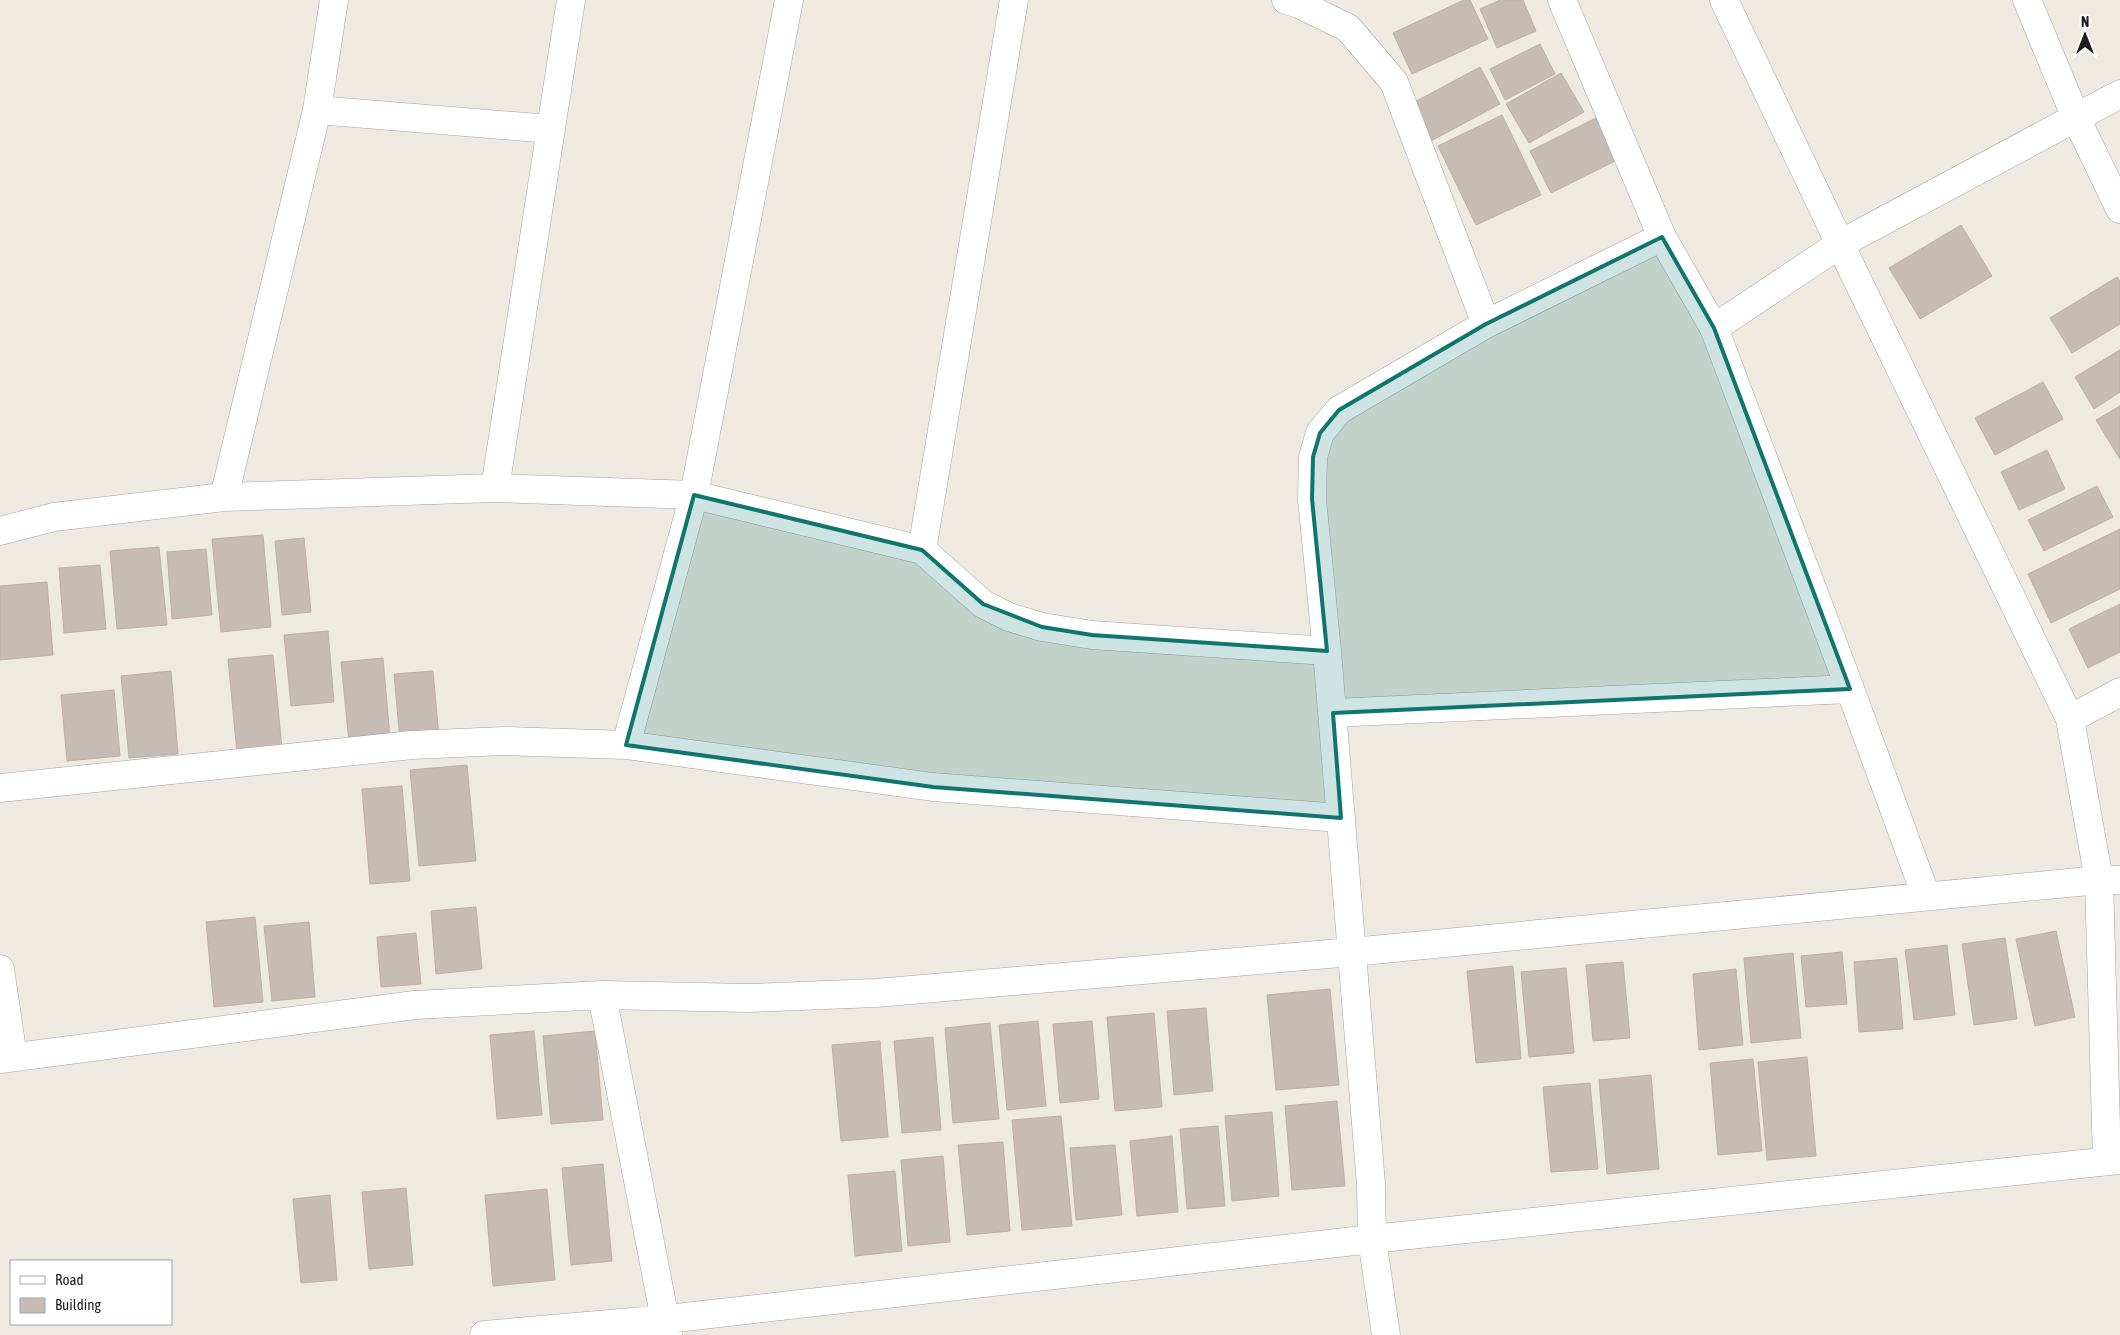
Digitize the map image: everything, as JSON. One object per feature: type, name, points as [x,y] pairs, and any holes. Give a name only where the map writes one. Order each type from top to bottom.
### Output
[{"type":"street","points":[[224,496],[317,110],[334,0]]},
{"type":"street","points":[[495,488],[571,0]]},
{"type":"street","points":[[626,745],[694,495],[789,0]]},
{"type":"street","points":[[922,550],[1014,0]]},
{"type":"street","points":[[1286,0],[1300,4],[1348,28],[1394,82],[1486,324]]},
{"type":"street","points":[[1562,0],[1662,237],[1714,328],[1926,896]]},
{"type":"street","points":[[484,1335],[668,1327],[1372,1239],[2114,1161],[2110,880],[2070,719],[1724,0]]},
{"type":"street","points":[[2027,0],[2076,118],[2120,208]]},
{"type":"street","points":[[1714,328],[1840,244],[2120,94]]},
{"type":"street","points":[[317,110],[550,129]]},
{"type":"street","points":[[1386,1335],[1372,1239],[1371,1184],[1333,713],[1312,499],[1312,457],[1320,433],[1339,410],[1486,324],[1662,237]]},
{"type":"street","points":[[0,531],[54,517],[224,496],[495,488],[694,495],[922,550],[983,604],[1009,617],[1042,627],[1092,635],[1327,651]]},
{"type":"street","points":[[1333,713],[1850,689]]},
{"type":"street","points":[[2070,719],[2120,692]]},
{"type":"street","points":[[0,788],[412,745],[504,741],[626,745],[933,788],[1341,818]]},
{"type":"street","points":[[0,969],[8,1058],[415,1005],[602,995],[749,998],[876,993],[1352,952],[2110,880]]},
{"type":"street","points":[[602,995],[668,1327]]},
{"type":"highlighted area","points":[[1662,237],[1714,328],[1850,689],[1333,713],[1341,818],[933,787],[626,745],[694,495],[922,550],[983,604],[1042,627],[1092,635],[1327,651],[1312,499],[1313,457],[1320,433],[1339,410],[1486,324]]},
{"type":"building","points":[[1464,0],[1470,0],[1488,39],[1412,74],[1393,33]]},
{"type":"building","points":[[1500,0],[1523,0],[1536,31],[1497,48],[1480,9]]},
{"type":"building","points":[[1540,44],[1555,74],[1505,100],[1490,69]]},
{"type":"building","points":[[1480,67],[1500,104],[1431,141],[1411,104]]},
{"type":"building","points":[[1561,73],[1584,112],[1529,143],[1506,104]]},
{"type":"building","points":[[1502,115],[1541,195],[1476,225],[1438,146]]},
{"type":"building","points":[[1602,115],[1623,157],[1551,193],[1530,151]]},
{"type":"building","points":[[1961,225],[1992,276],[1920,319],[1889,268]]},
{"type":"building","points":[[2117,277],[2120,281],[2120,324],[2072,353],[2050,318]]},
{"type":"building","points":[[2120,350],[2120,392],[2094,409],[2075,377]]},
{"type":"building","points":[[2043,382],[2063,419],[1995,455],[1975,418]]},
{"type":"building","points":[[2120,406],[2120,459],[2096,420]]},
{"type":"building","points":[[2047,450],[2065,489],[2019,510],[2001,472]]},
{"type":"building","points":[[2097,486],[2113,517],[2044,551],[2028,520]]},
{"type":"building","points":[[2120,529],[2120,589],[2051,623],[2028,574]]},
{"type":"building","points":[[263,535],[271,627],[221,632],[212,539]]},
{"type":"building","points":[[304,538],[311,612],[282,615],[275,541]]},
{"type":"building","points":[[159,547],[167,625],[117,629],[110,551]]},
{"type":"building","points":[[206,549],[212,615],[172,619],[167,552]]},
{"type":"building","points":[[100,565],[106,629],[64,633],[59,568]]},
{"type":"building","points":[[47,582],[53,655],[0,660],[0,586]]},
{"type":"building","points":[[2120,604],[2120,652],[2088,668],[2069,629]]},
{"type":"building","points":[[328,631],[334,702],[291,706],[284,635]]},
{"type":"building","points":[[273,655],[282,749],[237,753],[228,659]]},
{"type":"building","points":[[383,658],[390,738],[349,742],[341,662]]},
{"type":"building","points":[[171,671],[178,754],[129,758],[121,676]]},
{"type":"building","points":[[433,671],[439,738],[400,741],[394,674]]},
{"type":"building","points":[[114,690],[120,756],[67,761],[61,695]]},
{"type":"building","points":[[467,765],[476,861],[419,866],[410,770]]},
{"type":"building","points":[[402,786],[410,881],[370,884],[362,789]]},
{"type":"building","points":[[476,907],[482,969],[436,974],[431,911]]},
{"type":"building","points":[[255,917],[263,1002],[214,1007],[206,922]]},
{"type":"building","points":[[309,922],[315,997],[272,1001],[264,926]]},
{"type":"building","points":[[2056,931],[2075,1017],[2035,1026],[2016,939]]},
{"type":"building","points":[[416,933],[421,984],[381,987],[377,937]]},
{"type":"building","points":[[2005,938],[2017,1019],[1974,1025],[1962,944]]},
{"type":"building","points":[[1947,945],[1955,1015],[1914,1020],[1905,950]]},
{"type":"building","points":[[1842,952],[1847,1004],[1806,1007],[1801,956]]},
{"type":"building","points":[[1793,953],[1801,1038],[1751,1043],[1744,958]]},
{"type":"building","points":[[1897,958],[1903,1029],[1859,1032],[1854,962]]},
{"type":"building","points":[[1623,962],[1630,1038],[1593,1041],[1586,965]]},
{"type":"building","points":[[1513,966],[1521,1059],[1476,1063],[1467,971]]},
{"type":"building","points":[[1566,968],[1574,1053],[1529,1057],[1521,972]]},
{"type":"building","points":[[1736,969],[1743,1045],[1699,1050],[1693,974]]},
{"type":"building","points":[[1330,989],[1339,1085],[1276,1090],[1267,995]]},
{"type":"building","points":[[1206,1008],[1213,1091],[1174,1095],[1167,1011]]},
{"type":"building","points":[[1154,1013],[1162,1107],[1115,1111],[1107,1017]]},
{"type":"building","points":[[1038,1021],[1046,1106],[1007,1110],[999,1025]]},
{"type":"building","points":[[1092,1021],[1099,1099],[1060,1103],[1053,1024]]},
{"type":"building","points":[[990,1023],[999,1119],[953,1123],[945,1028]]},
{"type":"building","points":[[534,1031],[542,1115],[497,1119],[490,1035]]},
{"type":"building","points":[[595,1031],[603,1120],[551,1124],[543,1036]]},
{"type":"building","points":[[933,1037],[941,1130],[902,1133],[894,1041]]},
{"type":"building","points":[[880,1041],[888,1137],[841,1141],[832,1045]]},
{"type":"building","points":[[1807,1057],[1816,1156],[1767,1160],[1758,1062]]},
{"type":"building","points":[[1753,1059],[1762,1151],[1718,1155],[1710,1063]]},
{"type":"building","points":[[1651,1075],[1659,1169],[1607,1174],[1599,1080]]},
{"type":"building","points":[[1590,1083],[1598,1169],[1551,1172],[1543,1087]]},
{"type":"building","points":[[1337,1101],[1345,1186],[1292,1190],[1285,1106]]},
{"type":"building","points":[[1272,1112],[1279,1196],[1232,1201],[1225,1116]]},
{"type":"building","points":[[1061,1116],[1072,1226],[1022,1230],[1012,1120]]},
{"type":"building","points":[[1218,1126],[1225,1206],[1187,1209],[1180,1129]]},
{"type":"building","points":[[1172,1136],[1178,1212],[1137,1216],[1130,1141]]},
{"type":"building","points":[[1003,1142],[1010,1231],[967,1235],[958,1145]]},
{"type":"building","points":[[1115,1145],[1122,1215],[1076,1220],[1070,1148]]},
{"type":"building","points":[[943,1156],[950,1242],[908,1246],[901,1160]]},
{"type":"building","points":[[603,1164],[612,1261],[571,1265],[562,1168]]},
{"type":"building","points":[[895,1171],[902,1251],[855,1256],[848,1175]]},
{"type":"building","points":[[406,1188],[413,1265],[369,1269],[362,1192]]},
{"type":"building","points":[[547,1189],[555,1280],[493,1286],[485,1195]]},
{"type":"building","points":[[330,1195],[337,1280],[301,1283],[293,1199]]}]
